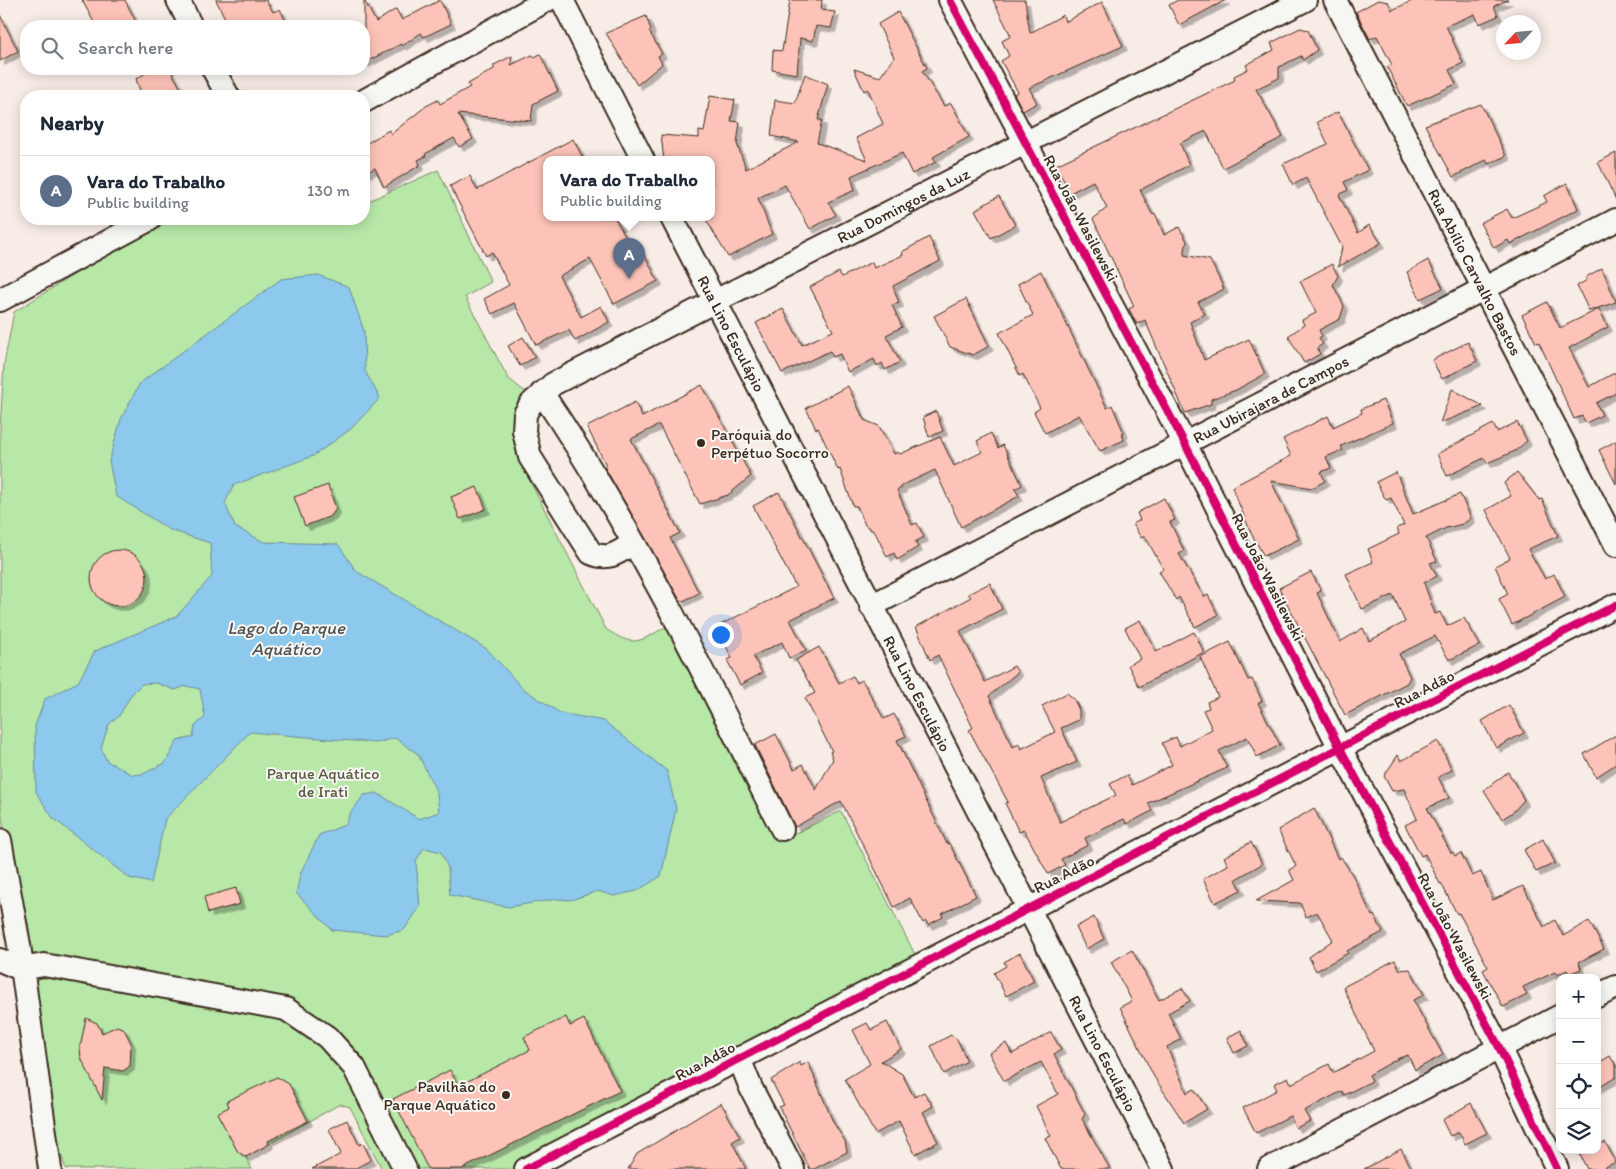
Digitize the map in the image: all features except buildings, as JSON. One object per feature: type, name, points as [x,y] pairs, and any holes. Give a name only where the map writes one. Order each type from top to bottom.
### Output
[{"type":"street","points":[[178,0],[188,20]]},
{"type":"street","points":[[370,98],[547,0]]},
{"type":"street","points":[[562,0],[641,156]]},
{"type":"street","name":"Rua João Wasilewski","points":[[950,0],[1185,444],[1340,748],[1499,1047],[1557,1169]]},
{"type":"street","name":"Rua Domingos da Luz","points":[[633,543],[612,557],[600,557],[591,552],[530,457],[524,431],[525,414],[542,393],[553,384],[1305,0]]},
{"type":"street","name":"Rua Abílio Carvalho Bastos","points":[[1335,0],[1616,545]]},
{"type":"street","points":[[216,75],[225,90]]},
{"type":"street","name":"Rua Ubirajara de Campos","points":[[872,606],[1616,220]]},
{"type":"street","name":"Rua Lino Esculápio","points":[[673,221],[714,303],[1163,1169]]},
{"type":"street","points":[[0,300],[139,225]]},
{"type":"street","points":[[542,393],[575,442],[678,621],[782,829]]},
{"type":"street","name":"Rua Adão","points":[[526,1169],[1616,605]]},
{"type":"street","points":[[0,840],[51,1164]]},
{"type":"street","points":[[0,960],[21,969],[44,965],[286,1009],[327,1037],[354,1067],[405,1169]]},
{"type":"street","points":[[1601,994],[1616,986]]},
{"type":"street","points":[[1269,1169],[1556,1018]]},
{"type":"street","points":[[739,1058],[751,1088],[794,1169]]},
{"type":"green space","name":"Parque Aquático de Irati","points":[[438,170],[491,282],[465,297],[508,378],[524,391],[550,388],[513,431],[517,456],[606,629],[623,639],[636,641],[666,627],[779,841],[841,811],[920,964],[522,1169],[382,1169],[350,1107],[340,1104],[246,1157],[252,1169],[66,1169],[58,1146],[28,923],[3,825],[0,797],[0,429],[4,364],[14,312],[153,225],[370,225],[370,200]]},
{"type":"water","name":"Lago do Parque Aquático","points":[[318,275],[349,287],[364,331],[365,371],[380,398],[351,429],[313,456],[234,485],[225,503],[235,527],[264,542],[338,544],[356,571],[487,649],[522,688],[560,713],[604,721],[667,771],[676,809],[661,876],[637,891],[614,896],[598,891],[571,900],[557,899],[508,907],[450,895],[448,868],[441,852],[424,848],[416,861],[420,907],[404,930],[386,935],[332,930],[296,893],[301,872],[319,835],[345,825],[351,812],[364,795],[377,793],[419,819],[439,812],[437,793],[418,754],[395,738],[376,743],[250,732],[165,819],[151,883],[129,878],[53,818],[36,792],[35,726],[45,699],[78,682],[95,651],[177,616],[212,576],[210,543],[170,530],[116,496],[109,461],[121,419],[140,383],[281,279]],"holes":[[[156,683],[175,690],[186,686],[200,689],[205,717],[195,726],[193,737],[177,741],[165,763],[143,774],[133,775],[107,761],[101,748],[109,724],[119,716],[131,695],[142,684]]]},
{"type":"cycle path","points":[[950,0],[1185,444],[1340,748],[1499,1047],[1557,1169]]},
{"type":"cycle path","points":[[526,1169],[1616,605]]},
{"type":"place","name":"Vara do Trabalho","points":[[629,279]]},
{"type":"place","name":"Paróquia do Perpétuo Socorro","points":[[701,443]]},
{"type":"place","name":"Pavilhão do Parque Aquático","points":[[506,1095]]}]
